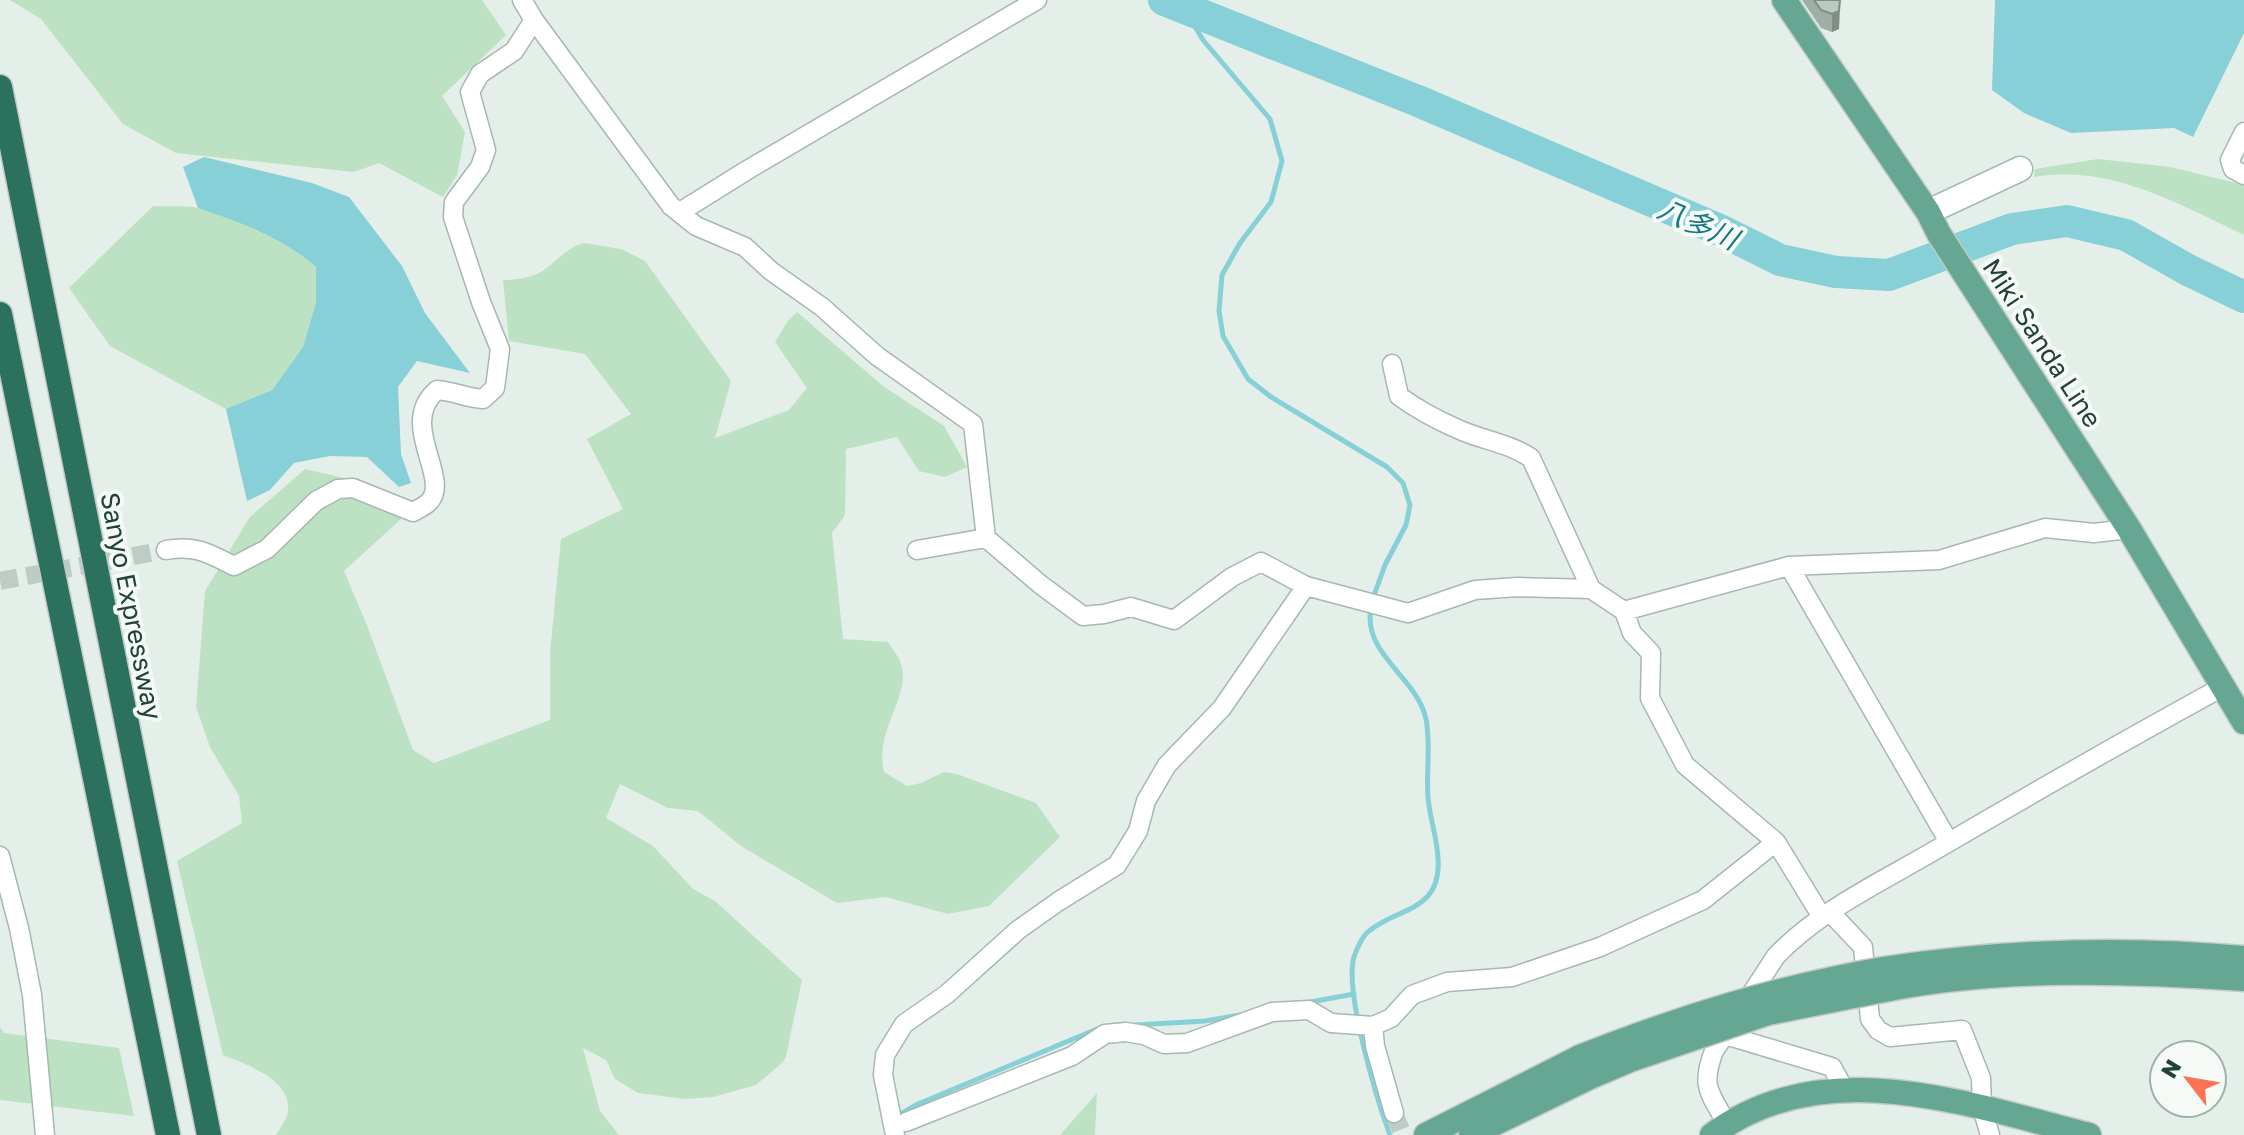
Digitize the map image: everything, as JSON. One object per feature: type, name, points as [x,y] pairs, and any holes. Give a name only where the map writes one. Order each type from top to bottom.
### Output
[{"type":"highway","name":"Sanyo Expressway","points":[[0,87],[209,1135]]},
{"type":"highway","points":[[0,314],[168,1135]]},
{"type":"main road","name":"Miki Sanda Line","points":[[1784,0],[1934,223],[2129,529],[2244,722]]},
{"type":"main road","points":[[1426,1135],[1585,1067],[1630,1060],[1768,1013],[1950,959],[2064,951],[2244,958]]},
{"type":"main road","points":[[1886,979],[1931,981],[2062,974],[2186,975],[2244,979]]},
{"type":"main road","points":[[1471,1135],[1585,1067]]},
{"type":"main road","points":[[1720,1129],[1772,1104],[1844,1089],[1895,1092],[1982,1108],[2089,1135]]},
{"type":"street","points":[[522,0],[671,206],[696,226],[745,247],[771,271],[822,307],[877,356],[973,424],[986,538],[1083,616],[1131,607],[1174,620],[1232,577],[1261,562],[1306,586],[1408,613],[1475,590],[1528,586],[1591,589],[1624,611],[1632,633],[1651,653],[1650,698],[1685,765],[1776,842],[1826,914],[1863,947],[1870,1019],[1878,1030],[1890,1037],[1962,1030],[1981,1078],[1982,1108],[1990,1135]]},
{"type":"street","points":[[680,212],[1037,0]]},
{"type":"street","points":[[166,550],[186,546],[234,566],[267,549],[316,501],[338,489],[353,488],[413,512],[429,502],[436,489],[421,416],[428,398],[437,390],[447,390],[467,398],[483,399],[495,388],[499,370],[500,349],[453,217],[454,202],[480,167],[486,150],[470,92],[480,74],[514,51],[534,20]]},
{"type":"street","points":[[2244,132],[2230,160],[2233,169],[2244,175]]},
{"type":"street","points":[[1934,223],[2020,169]]},
{"type":"street","points":[[1392,364],[1399,396],[1418,410],[1462,431],[1514,447],[1531,458],[1591,589]]},
{"type":"street","points":[[1624,611],[1789,566],[1939,560],[2045,528],[2094,533],[2129,529]]},
{"type":"street","points":[[917,550],[986,538]]},
{"type":"street","points":[[1789,566],[1949,842]]},
{"type":"street","points":[[1306,586],[1222,708],[1167,765],[1146,801],[1138,831],[1117,865],[1018,930],[947,994],[904,1024],[885,1055],[883,1075],[900,1129],[1072,1056],[1105,1034],[1126,1032],[1144,1035],[1164,1044],[1187,1043],[1272,1012],[1309,1010],[1331,1023],[1372,1026],[1391,1018],[1412,995],[1447,982],[1512,977],[1600,947],[1703,900],[1776,842]]},
{"type":"street","points":[[1720,1129],[1706,1085],[1711,1060],[1776,956],[1826,914],[2088,760],[2224,686]]},
{"type":"street","points":[[0,856],[32,995],[45,1135]]},
{"type":"street","points":[[1372,1026],[1394,1113]]},
{"type":"street","points":[[1725,1035],[1832,1067],[1844,1089]]},
{"type":"green space","points":[[10,0],[482,0],[506,35],[442,96],[465,132],[457,175],[443,197],[379,163],[354,172],[176,153],[123,124],[41,19]]},
{"type":"green space","points":[[2098,159],[2170,167],[2244,185],[2244,235],[2169,199],[2116,181],[2061,174],[2034,177],[2035,169]]},
{"type":"green space","points":[[153,206],[193,207],[230,216],[276,238],[316,267],[316,302],[303,347],[272,390],[226,409],[110,346],[69,288]]},
{"type":"green space","points":[[584,243],[621,249],[645,261],[731,381],[715,438],[789,410],[807,388],[775,342],[797,312],[883,386],[944,426],[967,467],[945,477],[919,471],[897,437],[846,449],[845,515],[832,533],[843,639],[888,642],[901,664],[902,688],[884,741],[884,772],[907,786],[944,772],[957,774],[1036,803],[1060,837],[989,906],[948,914],[886,897],[837,903],[741,846],[698,811],[668,808],[620,784],[606,818],[653,846],[693,889],[715,901],[802,980],[783,1062],[756,1085],[713,1097],[685,1099],[638,1093],[615,1079],[606,1060],[583,1048],[600,1111],[619,1135],[276,1135],[288,1112],[283,1091],[266,1075],[223,1055],[177,861],[242,823],[239,796],[210,747],[196,707],[205,591],[250,517],[305,469],[352,480],[401,519],[344,571],[413,750],[434,763],[550,720],[550,653],[561,539],[623,509],[587,439],[631,414],[585,354],[509,341],[503,280],[537,274],[572,248]]},
{"type":"green space","points":[[0,1027],[4,1033],[119,1048],[134,1116],[0,1100]]},
{"type":"green space","points":[[1097,1093],[1095,1135],[1060,1135]]},
{"type":"water","points":[[1995,0],[2244,0],[2244,33],[2193,137],[2174,128],[2071,133],[2024,113],[1992,90]]},
{"type":"water","points":[[204,157],[312,183],[349,197],[402,266],[425,313],[470,373],[417,361],[398,387],[401,454],[411,483],[399,487],[367,457],[330,456],[294,463],[270,490],[247,501],[226,409],[272,390],[303,347],[316,302],[316,267],[289,247],[260,232],[198,208],[183,167]]},
{"type":"building","points":[[1814,0],[1840,0],[1839,11],[1832,14],[1821,10]]},
{"type":"waterway","name":"八多川","points":[[1164,0],[1418,101],[1722,231],[1780,260],[1836,272],[1889,275],[2012,229],[2067,221],[2126,235],[2244,297]]},
{"type":"waterway","points":[[1185,10],[1203,40],[1270,119],[1282,161],[1271,202],[1240,243],[1222,275],[1219,311],[1223,336],[1248,379],[1271,397],[1387,467],[1403,483],[1410,505],[1406,525],[1385,565],[1373,598]]},
{"type":"waterway","points":[[1371,608],[1370,624],[1375,639],[1421,704],[1426,719],[1428,798],[1438,858],[1437,876],[1426,898],[1369,931],[1354,957],[1352,973],[1358,1019],[1370,1072],[1390,1135]]},
{"type":"waterway","points":[[1305,1003],[1354,994]]},
{"type":"waterway","points":[[1135,1025],[1205,1021],[1240,1015]]},
{"type":"waterway","points":[[897,1116],[918,1104],[1097,1029]]},
{"type":"tunnel","points":[[0,581],[166,550]]},
{"type":"tunnel","points":[[1394,1113],[1403,1135]]}]
